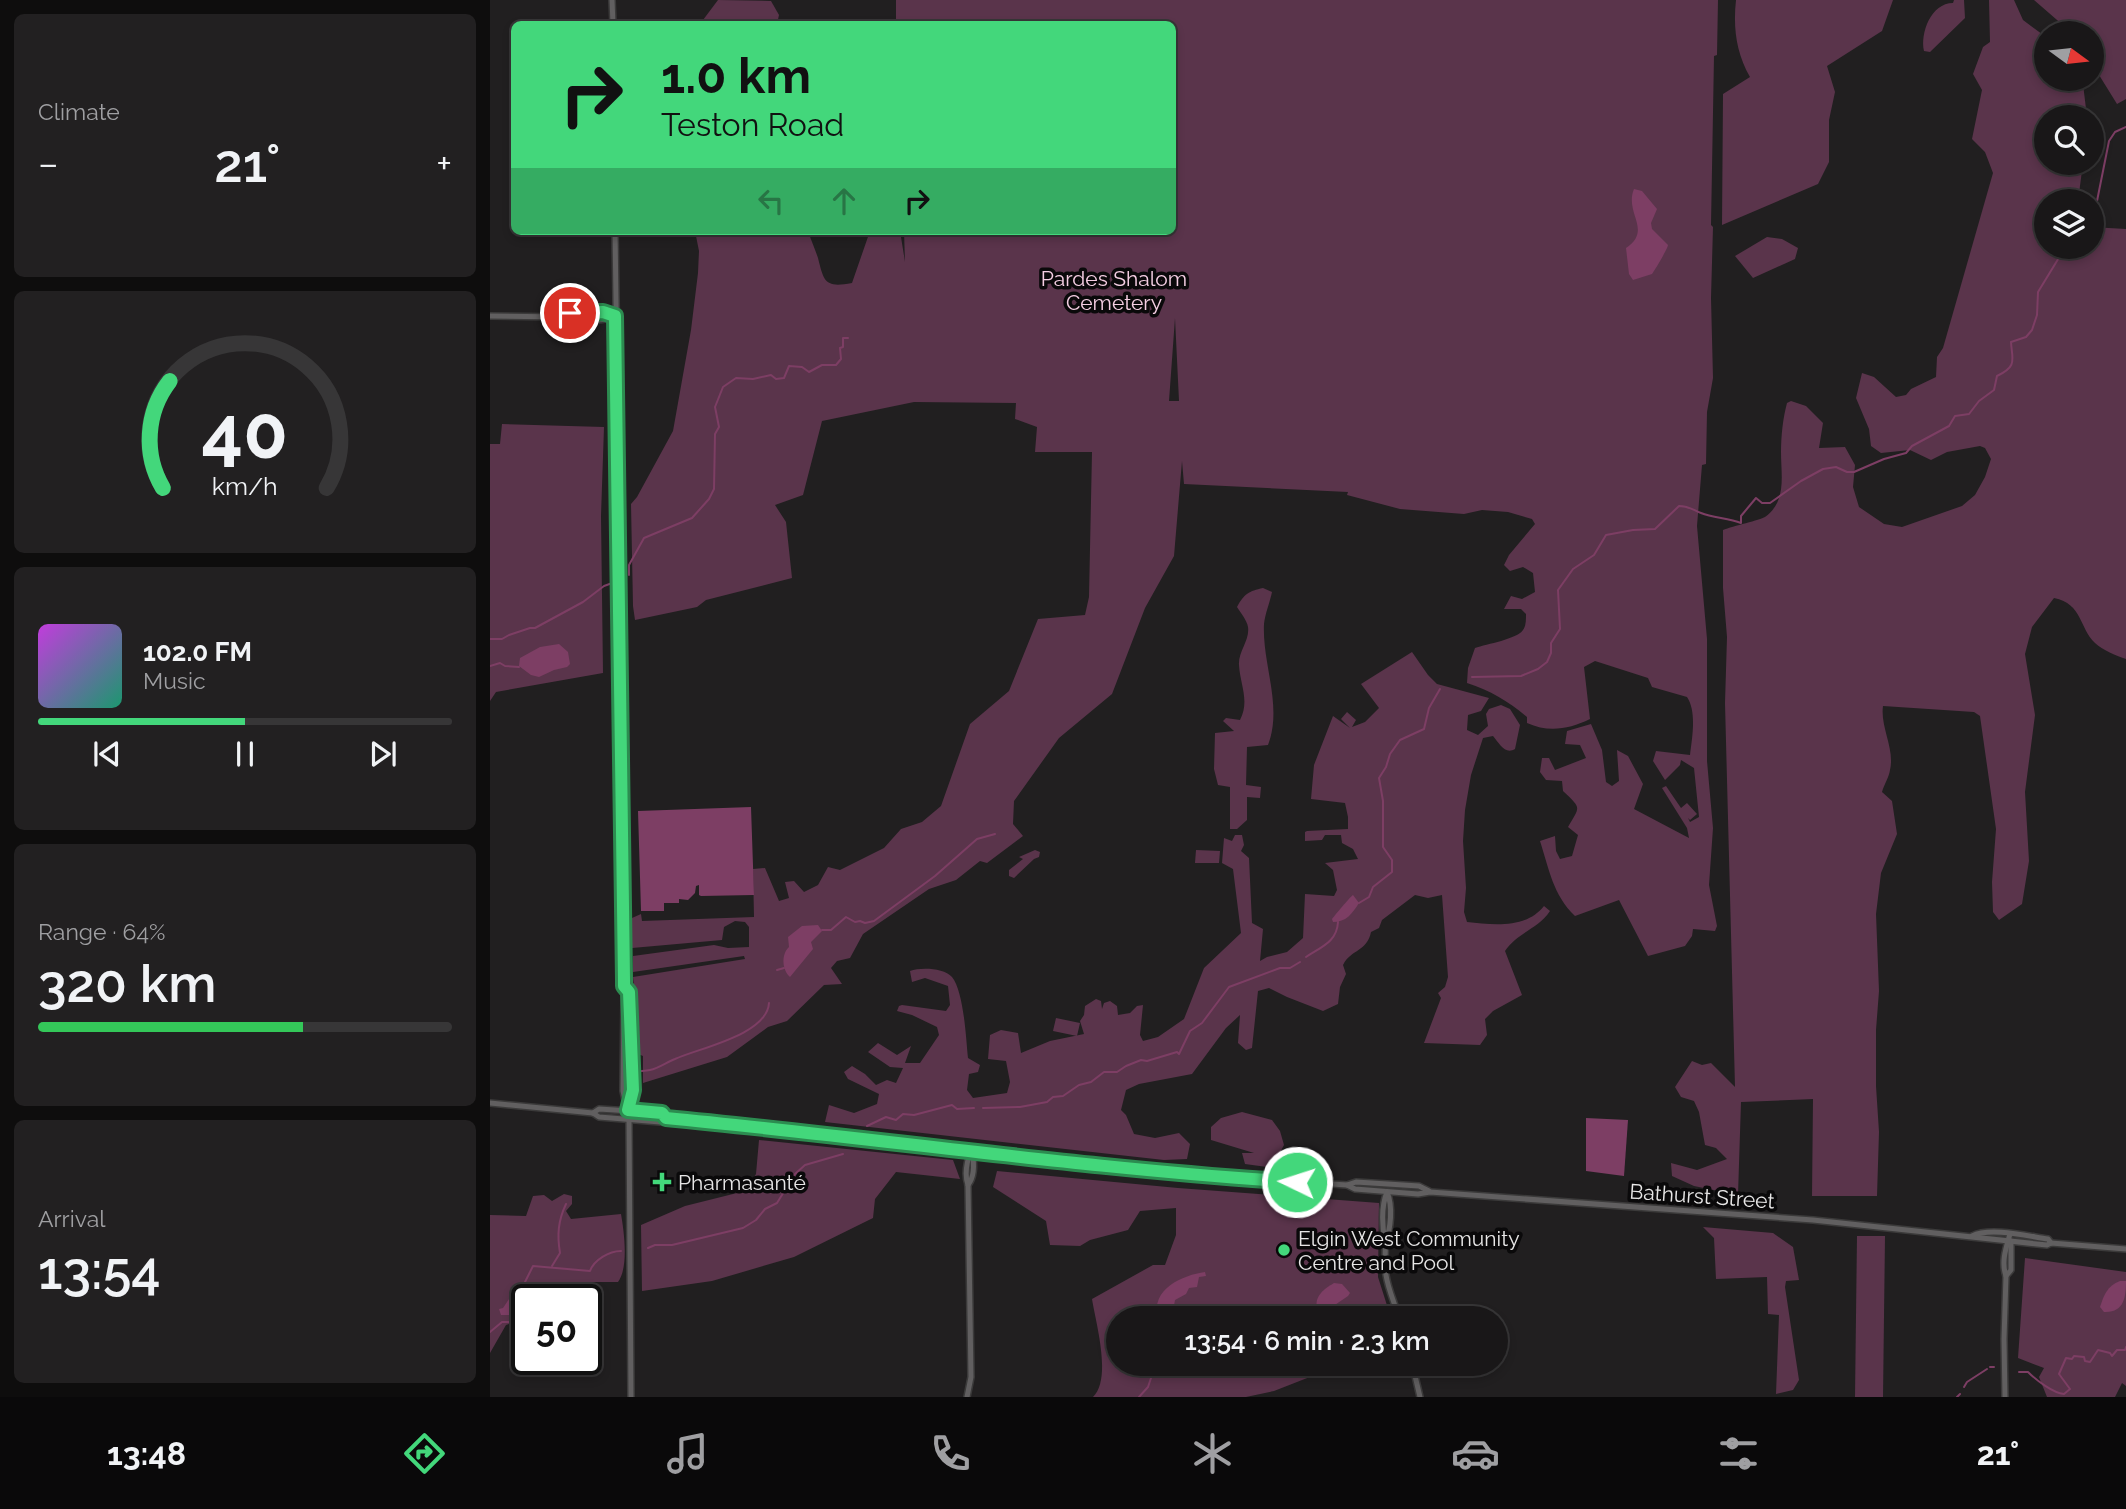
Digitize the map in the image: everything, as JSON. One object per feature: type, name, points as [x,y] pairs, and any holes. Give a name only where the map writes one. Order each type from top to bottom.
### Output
[{"type":"main road","points":[[612,0],[613,21]]},
{"type":"main road","points":[[615,235],[623,1091],[629,1119],[631,1397]]},
{"type":"main road","points":[[490,316],[561,317],[569,320],[603,321],[615,316]]},
{"type":"main road","points":[[624,986],[629,992],[633,1090],[628,1110]]},
{"type":"main road","name":"Bathurst Street","points":[[490,1103],[593,1113],[599,1117],[660,1122],[666,1118],[1222,1177],[1347,1185],[1356,1182],[1419,1186],[1430,1192]]},
{"type":"main road","name":"Bathurst Street","points":[[593,1113],[599,1109],[628,1110],[662,1113],[666,1118]]},
{"type":"main road","points":[[967,1397],[971,1377],[966,1180],[971,1150]]},
{"type":"main road","name":"Bathurst Street","points":[[1347,1185],[1355,1189],[1387,1192],[1430,1192],[1737,1213],[2010,1242],[2126,1250]]},
{"type":"main road","points":[[1387,1192],[1390,1199],[1389,1233],[1385,1243],[1386,1278],[1395,1306]]},
{"type":"main road","name":"Bathurst Street","points":[[1972,1236],[1981,1232],[2010,1234],[2048,1239],[2051,1243]]},
{"type":"main road","points":[[2006,1397],[2004,1269],[2010,1234]]},
{"type":"main road","points":[[1415,1376],[1420,1397]]},
{"type":"green space","points":[[718,0],[771,1],[779,15],[778,21],[702,21]]},
{"type":"green space","name":"Pardes Shalom Cemetery","points":[[896,0],[1718,0],[1717,55],[1714,56],[1711,225],[1713,378],[1707,412],[1706,464],[1702,465],[1697,526],[1707,639],[1707,761],[1713,828],[1709,885],[1717,926],[1715,931],[1693,929],[1685,946],[1648,956],[1619,900],[1575,916],[1557,890],[1540,841],[1555,836],[1556,851],[1560,859],[1572,856],[1578,835],[1568,827],[1577,808],[1563,791],[1562,781],[1546,780],[1540,772],[1542,758],[1549,758],[1555,770],[1586,758],[1580,745],[1565,744],[1567,731],[1591,724],[1602,750],[1606,782],[1612,786],[1619,781],[1617,750],[1628,756],[1643,784],[1634,809],[1689,838],[1687,828],[1662,788],[1666,786],[1681,808],[1687,803],[1697,814],[1690,820],[1688,818],[1690,822],[1699,817],[1694,768],[1681,760],[1680,765],[1665,780],[1653,761],[1656,751],[1690,755],[1693,717],[1687,697],[1652,687],[1648,678],[1595,661],[1584,667],[1590,719],[1567,727],[1551,729],[1527,723],[1527,717],[1506,701],[1467,683],[1468,668],[1475,648],[1515,636],[1525,627],[1526,614],[1521,609],[1504,609],[1511,596],[1522,599],[1535,592],[1533,573],[1523,567],[1510,571],[1504,565],[1535,524],[1532,519],[1508,512],[1482,510],[1464,514],[1400,509],[1347,495],[1348,492],[1184,484],[1182,461],[1174,556],[1145,608],[1112,694],[1059,738],[1014,801],[1013,824],[1023,836],[987,863],[980,861],[956,880],[929,889],[863,934],[850,958],[837,961],[831,968],[842,984],[824,985],[787,1021],[768,1027],[727,1057],[643,1083],[643,1056],[638,1054],[633,977],[745,959],[744,956],[633,972],[633,956],[714,945],[728,948],[749,947],[749,927],[745,922],[735,921],[724,927],[722,940],[632,948],[632,918],[641,914],[642,921],[754,917],[753,869],[765,868],[779,901],[789,898],[785,882],[794,881],[804,892],[818,885],[828,867],[840,870],[884,848],[901,829],[922,822],[941,806],[970,724],[1009,691],[1038,619],[1085,615],[1089,597],[1092,452],[1035,452],[1037,427],[1015,419],[1016,403],[914,402],[822,421],[803,495],[775,505],[786,522],[792,578],[706,600],[697,607],[635,620],[631,504],[673,431],[698,273],[699,251],[696,235],[810,235],[824,278],[836,285],[852,283],[869,235],[901,237],[905,262],[904,235],[1176,235],[1176,21],[896,21]],"holes":[[[1175,318],[1179,401],[1169,401]]]},
{"type":"green space","points":[[1736,0],[1893,0],[1882,31],[1827,66],[1835,92],[1829,120],[1829,162],[1818,184],[1722,225],[1723,94],[1750,77],[1741,59],[1737,40]]},
{"type":"green space","points":[[1954,0],[1964,0],[1965,18],[1930,52],[1924,51],[1924,36],[1933,13]]},
{"type":"green space","points":[[1989,0],[2014,0],[2023,20],[2034,28],[2034,91],[2084,91],[2086,105],[2034,105],[2034,175],[2081,175],[2080,189],[2034,189],[2034,259],[2104,259],[2104,228],[2126,229],[2126,659],[2095,643],[2075,611],[2063,601],[2054,598],[2032,627],[2025,654],[2035,715],[2025,792],[2029,861],[2022,904],[1999,920],[1993,912],[1992,882],[1996,829],[1980,716],[1974,712],[1883,706],[1891,762],[1882,792],[1892,801],[1897,834],[1881,873],[1876,914],[1879,991],[1876,1030],[1879,1132],[1877,1196],[1812,1196],[1813,1099],[1741,1102],[1738,1195],[1694,1186],[1672,1176],[1671,1163],[1697,1170],[1727,1159],[1716,1148],[1705,1145],[1699,1112],[1694,1101],[1681,1097],[1675,1087],[1692,1061],[1702,1065],[1711,1063],[1735,1087],[1723,530],[1765,517],[1777,503],[1781,488],[1783,421],[1787,403],[1791,401],[1806,406],[1823,423],[1819,448],[1845,447],[1855,465],[1853,487],[1859,507],[1884,524],[1902,527],[1962,506],[1975,495],[1985,477],[1991,459],[1985,448],[1980,446],[1947,452],[1931,460],[1910,450],[1881,453],[1871,446],[1869,429],[1856,398],[1862,373],[1874,377],[1896,397],[1906,395],[1911,389],[1936,377],[1937,357],[1943,348],[1993,173],[1985,152],[1972,139],[1982,90],[1973,74],[1983,47],[1990,42]]},
{"type":"green space","points":[[2034,0],[2126,0],[2126,99],[2117,104],[2104,83],[2104,21],[2058,21]]},
{"type":"green space","points":[[1767,237],[1782,239],[1798,248],[1795,259],[1753,278],[1735,256]]},
{"type":"green space","points":[[502,424],[604,427],[601,516],[603,673],[496,692],[490,701],[490,444],[500,444]]},
{"type":"green space","points":[[1263,588],[1272,592],[1265,616],[1264,639],[1273,700],[1272,730],[1268,745],[1247,747],[1246,785],[1261,787],[1260,798],[1247,797],[1247,820],[1237,829],[1230,829],[1230,787],[1218,785],[1214,769],[1215,733],[1234,731],[1223,721],[1226,718],[1240,720],[1243,713],[1239,660],[1248,627],[1237,607],[1247,594]]},
{"type":"green space","points":[[1412,652],[1437,684],[1489,698],[1481,711],[1468,715],[1467,730],[1478,735],[1488,726],[1486,714],[1489,709],[1501,705],[1510,709],[1520,725],[1515,749],[1502,747],[1493,736],[1483,738],[1471,775],[1463,841],[1466,888],[1464,912],[1467,922],[1508,924],[1528,919],[1544,906],[1550,911],[1505,951],[1522,995],[1493,1011],[1485,1019],[1487,1035],[1480,1045],[1424,1043],[1441,998],[1438,993],[1445,987],[1448,977],[1442,895],[1428,898],[1415,895],[1382,920],[1379,928],[1371,932],[1366,943],[1346,960],[1343,965],[1346,974],[1340,987],[1338,1004],[1323,1011],[1269,988],[1258,991],[1252,1048],[1246,1050],[1238,1043],[1240,1015],[1226,1028],[1192,1074],[1139,1084],[1126,1090],[1121,1110],[1134,1134],[1155,1138],[1179,1133],[1190,1144],[1187,1159],[1164,1160],[825,1122],[829,1105],[854,1113],[877,1104],[879,1094],[848,1079],[844,1072],[852,1066],[876,1085],[887,1080],[896,1083],[903,1068],[890,1067],[868,1052],[878,1043],[897,1055],[911,1046],[905,1063],[920,1063],[939,1035],[937,1027],[897,1011],[902,1005],[946,1011],[950,1005],[948,986],[925,978],[912,982],[910,971],[938,970],[952,977],[956,984],[964,1016],[968,1058],[980,1065],[978,1072],[969,1074],[967,1090],[973,1098],[1007,1093],[1010,1082],[1006,1061],[988,1059],[990,1035],[1001,1030],[1018,1033],[1021,1053],[1050,1041],[1084,1034],[1080,1021],[1085,1006],[1096,999],[1101,1001],[1102,1009],[1104,1003],[1110,1001],[1117,1006],[1118,1015],[1130,1013],[1137,1006],[1143,1005],[1140,1035],[1143,1041],[1158,1037],[1184,1019],[1204,968],[1241,933],[1233,869],[1222,863],[1224,838],[1232,841],[1235,835],[1242,835],[1244,845],[1241,851],[1249,858],[1252,923],[1263,929],[1260,961],[1287,952],[1303,938],[1305,894],[1334,896],[1337,890],[1333,870],[1325,863],[1358,859],[1353,849],[1342,843],[1341,835],[1325,835],[1322,840],[1305,841],[1307,831],[1348,829],[1345,803],[1311,799],[1314,765],[1333,716],[1350,728],[1341,719],[1347,712],[1356,720],[1352,727],[1365,722],[1379,708],[1361,684]]},
{"type":"green space","points":[[1035,850],[1040,852],[1039,857],[1014,878],[1009,876],[1009,870],[1023,859],[1019,857]]},
{"type":"green space","points":[[1196,850],[1220,851],[1219,863],[1195,863]]},
{"type":"green space","points":[[1056,1018],[1080,1023],[1077,1036],[1053,1031]]},
{"type":"green space","points":[[1242,1112],[1272,1120],[1280,1131],[1284,1145],[1276,1160],[1267,1167],[1245,1164],[1242,1153],[1254,1153],[1211,1140],[1211,1127],[1221,1118]]},
{"type":"green space","points":[[759,1140],[953,1160],[960,1179],[896,1172],[875,1199],[873,1218],[794,1257],[712,1281],[642,1291],[641,1225],[685,1206],[745,1191],[756,1174]]},
{"type":"green space","points":[[997,1171],[1379,1203],[1378,1277],[1387,1306],[1106,1306],[1106,1376],[1312,1376],[1274,1391],[1246,1397],[1093,1397],[1099,1388],[1102,1364],[1092,1299],[1153,1265],[1165,1265],[1176,1235],[1176,1208],[1140,1211],[1128,1230],[1090,1240],[1080,1246],[1050,1245],[1046,1221],[993,1187]]},
{"type":"green space","points":[[564,1194],[572,1196],[572,1204],[566,1211],[571,1219],[621,1214],[625,1249],[621,1275],[618,1282],[511,1284],[511,1326],[506,1325],[490,1353],[490,1215],[526,1216],[533,1196],[544,1195],[552,1201]]},
{"type":"green space","points":[[1703,1227],[1773,1233],[1793,1247],[1799,1280],[1786,1281],[1785,1287],[1799,1380],[1793,1390],[1776,1394],[1779,1315],[1768,1314],[1767,1277],[1716,1279],[1714,1238]]},
{"type":"green space","points":[[1857,1236],[1885,1236],[1883,1397],[1855,1397]]},
{"type":"green space","points":[[2025,1258],[2126,1272],[2126,1386],[2122,1383],[2115,1397],[2047,1397],[2039,1377],[2044,1368],[2018,1358]]},
{"type":"shaded area","points":[[1634,189],[1642,191],[1657,209],[1651,223],[1652,229],[1668,245],[1652,274],[1633,280],[1629,274],[1626,248],[1634,241],[1638,228],[1632,206]]},
{"type":"shaded area","points":[[559,644],[568,652],[570,664],[567,667],[539,677],[531,675],[519,666],[520,658],[540,647]]},
{"type":"shaded area","points":[[751,807],[754,895],[701,896],[699,885],[688,900],[679,899],[679,903],[664,903],[664,911],[641,911],[638,811]]},
{"type":"shaded area","points":[[1353,895],[1359,903],[1354,911],[1345,919],[1333,922],[1332,919]]},
{"type":"shaded area","points":[[818,925],[822,931],[811,942],[813,949],[790,977],[784,962],[789,947],[788,937],[802,926]]},
{"type":"shaded area","points":[[1586,1118],[1628,1120],[1624,1176],[1586,1171]]},
{"type":"shaded area","points":[[1205,1272],[1206,1276],[1199,1277],[1197,1287],[1189,1288],[1186,1294],[1175,1300],[1174,1306],[1157,1306],[1164,1291],[1187,1276]]},
{"type":"shaded area","points":[[2126,1281],[2120,1307],[2104,1312],[2100,1307],[2105,1295],[2112,1285]]},
{"type":"shaded area","points":[[1334,1283],[1342,1284],[1350,1293],[1333,1306],[1316,1306],[1323,1290]]},
{"type":"shaded area","points":[[511,1296],[511,1315],[501,1315],[499,1309],[503,1308]]},
{"type":"waterway","points":[[2099,189],[2109,141],[2115,132],[2126,127]]},
{"type":"waterway","points":[[1472,677],[1521,676],[1547,662],[1551,643],[1560,629],[1558,590],[1573,569],[1594,555],[1606,535],[1655,529],[1679,506],[1741,523],[1741,516],[1756,498],[1762,503],[1770,503],[1823,469],[1836,467],[1854,472],[1906,453],[1912,446],[1949,426],[1955,416],[1969,414],[1979,401],[1994,390],[1997,376],[2011,366],[2011,342],[2026,337],[2032,330],[2037,315],[2038,292],[2058,259]]},
{"type":"waterway","points":[[629,575],[629,565],[644,538],[692,518],[709,499],[714,489],[715,434],[719,427],[715,407],[723,387],[736,378],[753,379],[771,375],[776,379],[784,378],[789,366],[802,367],[809,372],[822,365],[836,365],[841,359],[843,338],[848,338]]},
{"type":"waterway","points":[[490,639],[502,639],[535,628],[615,582]]},
{"type":"waterway","points":[[490,666],[500,663],[519,667]]},
{"type":"waterway","points":[[1359,903],[1369,897],[1373,887],[1392,872],[1392,860],[1383,847],[1383,801],[1379,778],[1400,740],[1424,729],[1429,708],[1440,689]]},
{"type":"waterway","points":[[822,930],[831,930],[846,917],[855,922],[874,921],[935,876],[977,839],[995,834]]},
{"type":"waterway","points":[[1306,957],[1331,939],[1338,922]]},
{"type":"waterway","points":[[983,1108],[1020,1107],[1047,1102],[1053,1097],[1063,1096],[1079,1085],[1091,1082],[1104,1072],[1117,1072],[1141,1060],[1147,1061],[1177,1052],[1179,1054],[1190,1031],[1202,1023],[1229,987],[1280,968],[1290,968],[1300,962]]},
{"type":"waterway","points":[[777,970],[784,968]]},
{"type":"waterway","points":[[634,1072],[653,1069],[745,1032],[757,1024],[769,1003]]},
{"type":"waterway","points":[[867,1126],[886,1117],[896,1120],[903,1114],[914,1115],[952,1105],[957,1109],[974,1108]]},
{"type":"waterway","points":[[648,1248],[743,1228],[756,1220],[765,1209],[777,1203],[795,1174],[805,1165],[843,1154]]},
{"type":"waterway","points":[[552,1266],[560,1253],[559,1228],[566,1204]]},
{"type":"waterway","points":[[490,1332],[502,1322],[515,1322],[524,1313],[527,1304],[522,1293],[523,1286],[533,1266],[590,1271],[603,1257],[621,1251]]},
{"type":"waterway","points":[[2019,1372],[2028,1372],[2050,1389],[2064,1394],[2070,1389],[2059,1374],[2066,1358],[2084,1357],[2085,1361],[2090,1362],[2098,1350],[2112,1356],[2117,1350],[2125,1350],[2126,1347]]},
{"type":"waterway","points":[[1964,1387],[1987,1369]]},
{"type":"waterway","points":[[1139,1397],[1148,1387],[1152,1376]]},
{"type":"waterway","points":[[1957,1397],[1960,1394]]},
{"type":"place","name":"Pharmasanté","points":[[662,1182]]},
{"type":"place","name":"Elgin West Community Centre and Pool","points":[[1284,1250]]},
{"type":"route","points":[[570,313],[603,312],[615,316],[624,986],[629,992],[633,1090],[628,1110],[662,1113],[666,1118],[810,1134],[1222,1177],[1297,1182]]}]
